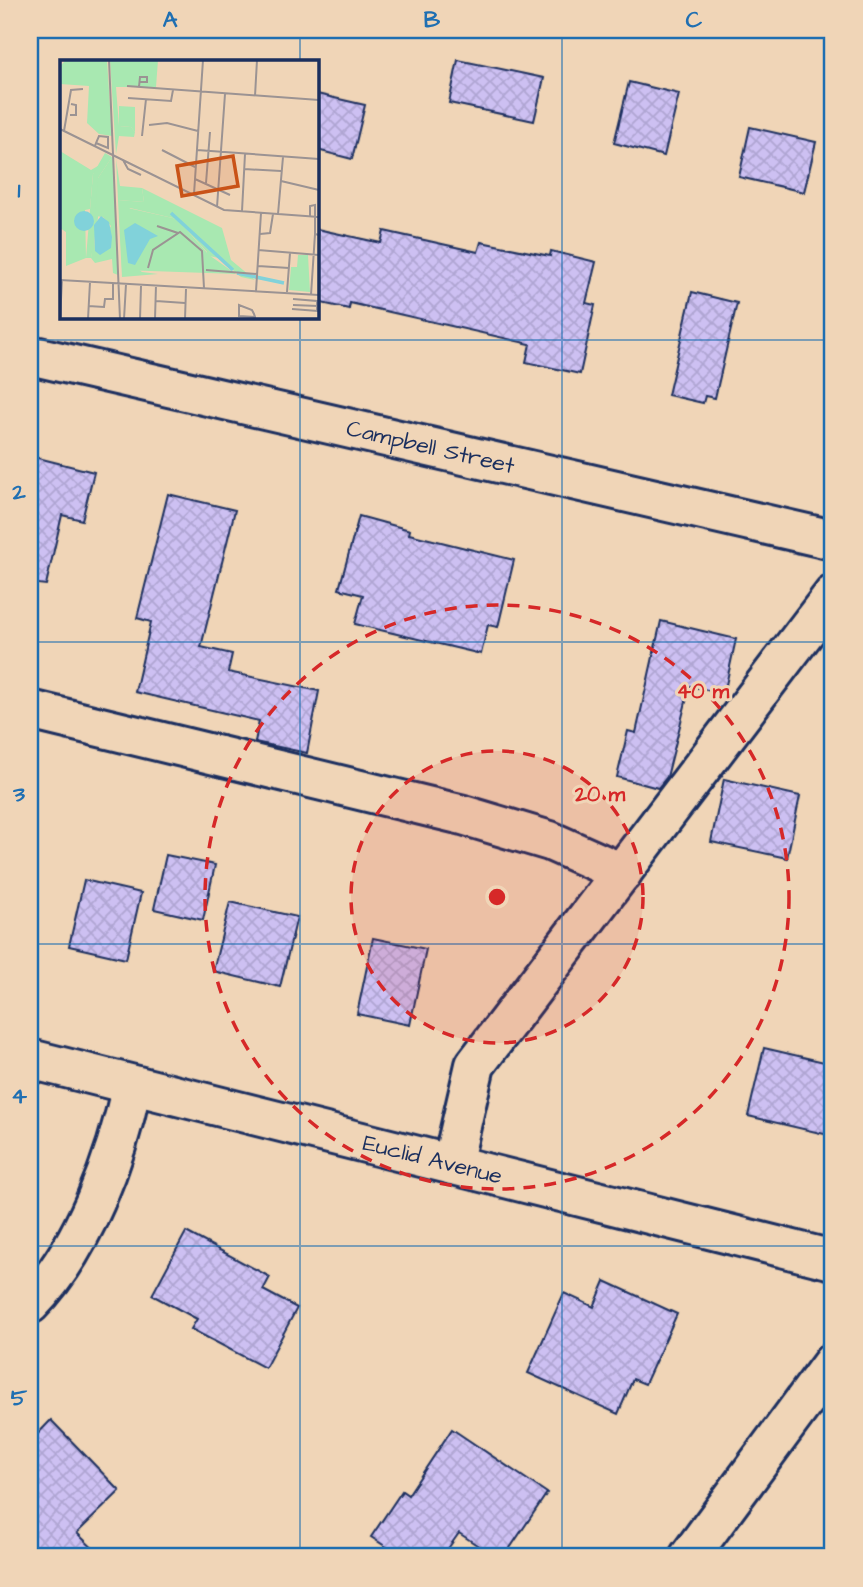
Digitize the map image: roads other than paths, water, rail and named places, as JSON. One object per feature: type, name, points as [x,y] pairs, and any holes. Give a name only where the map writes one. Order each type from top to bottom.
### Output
[{"type":"street","name":"Campbell Street","points":[[30,355],[833,540]]},
{"type":"street","points":[[452,1165],[475,1065],[833,595]]},
{"type":"street","points":[[30,710],[463,814],[550,841],[622,873]]},
{"type":"street","name":"Euclid Avenue","points":[[30,1059],[833,1260]]},
{"type":"street","points":[[30,1304],[66,1259],[93,1208],[127,1110],[132,1085]]},
{"type":"street","points":[[689,1557],[833,1362]]}]
